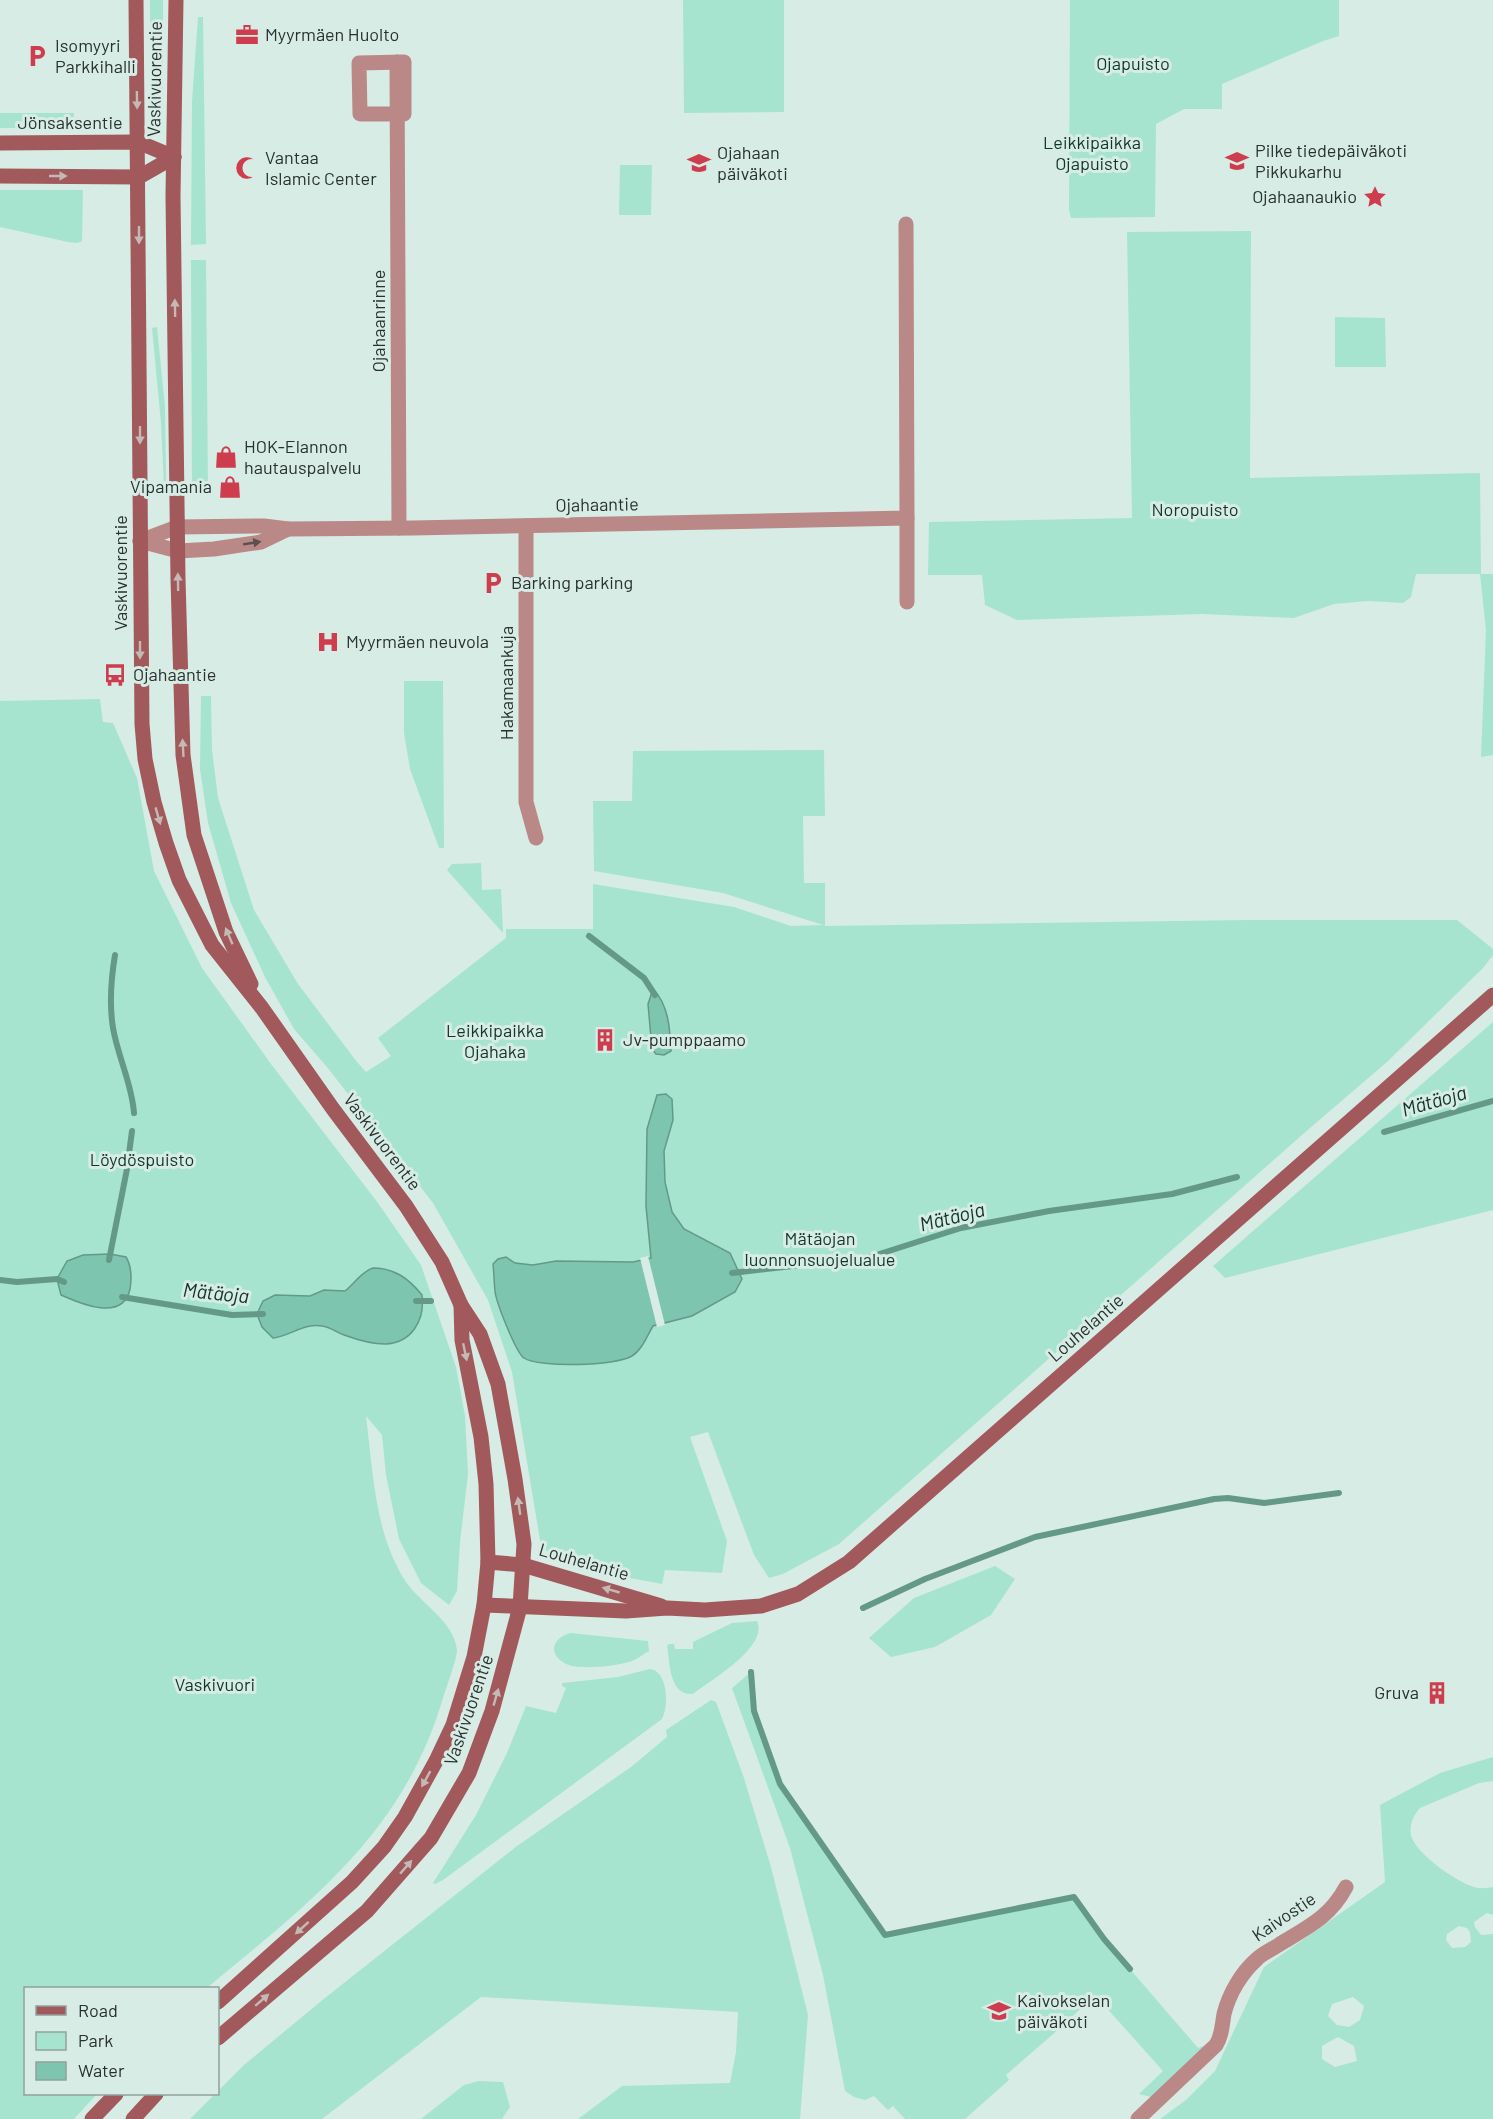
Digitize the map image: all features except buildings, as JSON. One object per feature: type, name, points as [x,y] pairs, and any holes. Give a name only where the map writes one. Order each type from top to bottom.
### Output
[{"type":"main road","name":"Vaskivuorentie","points":[[136,0],[141,724],[145,759],[154,802],[179,880],[212,945],[262,1008],[281,1038],[406,1206],[442,1262],[460,1305],[480,1334],[498,1384],[524,1544],[520,1608],[492,1711],[469,1773],[431,1838],[367,1911],[219,2037]]},
{"type":"main road","name":"Vaskivuorentie","points":[[176,0],[174,157],[177,527],[183,755],[194,835],[226,932],[262,1008]]},
{"type":"main road","name":"Jönsaksentie","points":[[0,143],[138,142],[174,157]]},
{"type":"main road","points":[[0,176],[139,177],[174,157]]},
{"type":"main road","name":"Louhelantie","points":[[484,1605],[626,1611],[667,1608],[705,1610],[761,1606],[798,1594],[849,1562],[1493,995]]},
{"type":"main road","name":"Vaskivuorentie","points":[[219,2001],[352,1882],[384,1847],[405,1817],[453,1725],[474,1657],[484,1605],[488,1562],[486,1484],[481,1437],[462,1340],[460,1305]]},
{"type":"main road","name":"Louhelantie","points":[[488,1562],[523,1564],[667,1608]]},
{"type":"main road","points":[[92,2119],[115,2095]]},
{"type":"main road","points":[[133,2119],[155,2095]]},
{"type":"street","name":"Ojahaanrinne","points":[[397,114],[360,114],[359,63],[397,62],[399,528]]},
{"type":"street","points":[[906,224],[907,602]]},
{"type":"street","name":"Ojahaantie","points":[[140,541],[177,527],[264,526],[288,530],[907,518]]},
{"type":"street","name":"Hakamaankuja","points":[[526,526],[526,802],[536,838]]},
{"type":"street","name":"Ojahaantie","points":[[140,541],[178,551],[214,549],[261,542],[288,530]]},
{"type":"street","name":"Kaivostie","points":[[1138,2119],[1220,2040],[1224,2013],[1232,1993],[1258,1957],[1321,1920],[1338,1902],[1346,1887]]},
{"type":"green space","points":[[150,0],[163,0],[163,106],[157,118],[151,121]]},
{"type":"green space","points":[[683,0],[784,0],[784,112],[684,113]]},
{"type":"green space","name":"Ojapuisto","points":[[1070,0],[1339,0],[1339,36],[1222,84],[1222,109],[1184,109],[1156,124],[1155,217],[1071,218],[1069,210]]},
{"type":"green space","points":[[198,17],[203,17],[206,244],[191,245],[192,101]]},
{"type":"green space","points":[[0,113],[74,113],[74,116],[72,122],[64,128],[0,128]]},
{"type":"green space","points":[[620,165],[652,165],[651,215],[619,215]]},
{"type":"green space","points":[[0,190],[83,190],[82,241],[68,242],[0,227]]},
{"type":"green space","name":"Noropuisto","points":[[1251,231],[1250,478],[1480,473],[1481,574],[1493,574],[1493,755],[1481,757],[1486,630],[1480,574],[1416,574],[1411,597],[1403,603],[1368,601],[1334,604],[1294,618],[1201,614],[1017,620],[985,605],[982,575],[928,575],[929,522],[1132,518],[1127,232]]},
{"type":"green space","points":[[191,260],[206,260],[208,493],[192,493]]},
{"type":"green space","points":[[1335,317],[1385,318],[1386,367],[1335,367]]},
{"type":"green space","points":[[157,327],[165,407],[166,483],[164,485],[152,328]]},
{"type":"green space","points":[[404,681],[443,681],[444,848],[439,848],[410,769],[404,733]]},
{"type":"green space","points":[[201,696],[211,696],[212,750],[218,798],[254,910],[298,984],[366,1072],[391,1056],[378,1038],[506,938],[506,929],[593,929],[593,884],[734,907],[791,926],[823,925],[723,893],[594,871],[593,801],[632,801],[633,751],[824,750],[825,816],[803,816],[804,883],[825,883],[825,926],[1248,920],[1457,920],[1493,949],[1493,955],[1483,968],[1387,1062],[839,1544],[783,1574],[769,1578],[754,1555],[708,1432],[690,1437],[727,1541],[722,1573],[665,1570],[662,1584],[615,1575],[565,1561],[541,1546],[512,1372],[488,1300],[433,1203],[327,1067],[294,1029],[265,977],[231,903],[208,823],[200,769]]},
{"type":"green space","points":[[100,699],[103,722],[113,723],[137,778],[154,871],[202,968],[271,1064],[378,1203],[421,1265],[456,1367],[465,1416],[468,1474],[457,1591],[449,1605],[421,1583],[399,1539],[386,1475],[382,1435],[366,1416],[378,1506],[393,1558],[412,1590],[450,1630],[457,1650],[426,1746],[404,1789],[378,1827],[349,1862],[282,1926],[208,1987],[24,1987],[24,2095],[96,2095],[74,2119],[0,2119],[0,701]]},
{"type":"green space","points":[[481,863],[482,890],[501,889],[503,933],[447,870],[452,864]]},
{"type":"green space","points":[[1493,1022],[1493,1210],[1225,1278],[1213,1266]]},
{"type":"green space","points":[[995,1566],[1015,1579],[991,1615],[935,1647],[891,1657],[869,1638],[914,1598]]},
{"type":"green space","points":[[757,1621],[758,1631],[755,1641],[736,1662],[693,1694],[679,1690],[670,1669],[667,1646],[669,1644],[674,1644],[675,1649],[693,1649],[693,1642],[732,1623]]},
{"type":"green space","points":[[570,1633],[648,1641],[649,1651],[634,1660],[619,1664],[594,1667],[572,1666],[559,1659],[554,1650],[558,1640]]},
{"type":"green space","points":[[650,1669],[656,1671],[664,1682],[666,1706],[662,1719],[443,1880],[433,1883],[476,1815],[507,1753],[526,1706],[556,1713],[566,1688],[562,1686],[562,1683],[618,1677]]},
{"type":"green space","name":"Kaivokselan päiväkoti","points":[[751,1672],[754,1711],[780,1784],[885,1935],[1074,1897],[1104,1939],[1198,2048],[1208,2044],[1151,2097],[1139,2094],[1163,2071],[1095,1995],[1006,2075],[1009,2080],[965,2119],[905,2119],[893,2106],[888,2110],[874,2096],[865,2100],[845,2091],[823,1975],[790,1848],[732,1688]]},
{"type":"green space","points":[[711,1700],[716,1702],[744,1778],[771,1867],[808,2015],[800,2119],[578,2119],[622,2086],[730,2083],[736,2052],[738,2012],[481,1997],[322,2119],[190,2119],[214,2095],[219,2095],[219,2090],[244,2065],[320,2002],[517,1846],[631,1767],[667,1737],[666,1730]]},
{"type":"green space","points":[[1493,1757],[1493,1781],[1479,1783],[1420,1808],[1413,1818],[1411,1830],[1412,1838],[1422,1853],[1449,1874],[1474,1887],[1493,1887],[1493,1915],[1487,1913],[1474,1922],[1481,1935],[1493,1934],[1493,2119],[1160,2119],[1186,2100],[1215,2071],[1264,1967],[1385,1882],[1380,1805],[1440,1773]],"holes":[[[1459,1926],[1467,1928],[1471,1942],[1465,1947],[1452,1948],[1446,1940],[1447,1934]],[[1353,1997],[1364,2006],[1360,2020],[1349,2027],[1337,2025],[1328,2016],[1332,2004]],[[1338,2037],[1354,2046],[1357,2061],[1335,2067],[1322,2059],[1322,2046]]]},
{"type":"green space","points":[[479,2081],[503,2082],[510,2107],[502,2119],[421,2119],[464,2085]]},
{"type":"water","points":[[653,989],[662,1002],[669,1026],[671,1051],[664,1055],[656,1054],[652,1049],[648,1004]]},
{"type":"water","points":[[666,1094],[672,1099],[673,1120],[664,1151],[665,1182],[672,1212],[684,1229],[730,1253],[742,1279],[735,1292],[692,1316],[653,1326],[639,1350],[632,1356],[595,1364],[545,1363],[524,1358],[512,1338],[499,1305],[495,1291],[493,1264],[498,1259],[506,1257],[515,1263],[533,1265],[556,1261],[633,1262],[651,1258],[646,1206],[647,1129],[657,1095]]},
{"type":"water","points":[[110,1254],[126,1257],[130,1268],[130,1289],[126,1299],[119,1305],[100,1308],[61,1295],[57,1279],[67,1261],[83,1255]]},
{"type":"water","points":[[373,1268],[395,1272],[412,1284],[422,1295],[419,1321],[409,1335],[403,1339],[394,1343],[375,1343],[315,1326],[273,1338],[262,1327],[257,1314],[263,1301],[275,1295],[310,1296],[324,1290],[345,1291]]},
{"type":"pier","points":[[648,1256],[665,1325],[657,1327],[640,1258]]},
{"type":"waterway","points":[[589,936],[644,978],[655,995]]},
{"type":"waterway","points":[[115,955],[111,991],[112,1019],[115,1039],[131,1092],[134,1113]]},
{"type":"waterway","name":"Mätäoja","points":[[1384,1132],[1493,1101]]},
{"type":"waterway","points":[[109,1260],[132,1131]]},
{"type":"waterway","name":"Mätäoja","points":[[732,1273],[870,1257],[961,1228],[1049,1211],[1172,1194],[1237,1177]]},
{"type":"waterway","name":"Mätäoja","points":[[0,1280],[17,1282],[57,1279],[64,1282]]},
{"type":"waterway","name":"Mätäoja","points":[[122,1297],[232,1315],[263,1314]]},
{"type":"waterway","name":"Mätäoja","points":[[416,1301],[431,1301]]},
{"type":"waterway","points":[[863,1608],[925,1579],[1035,1537],[1214,1499],[1228,1498],[1264,1503],[1339,1493]]},
{"type":"waterway","points":[[751,1672],[754,1711],[780,1784],[885,1935],[1074,1897],[1104,1939],[1130,1969]]},
{"type":"place","name":"Myyrmäen Huolto","points":[[247,35]]},
{"type":"place","name":"Isomyyri Parkkihalli","points":[[37,56]]},
{"type":"place","name":"Pilke tiedepäiväkoti Pikkukarhu","points":[[1237,161]]},
{"type":"place","name":"Ojahaan päiväkoti","points":[[699,163]]},
{"type":"place","name":"Vantaa Islamic Center","points":[[247,168]]},
{"type":"place","name":"Ojahaanaukio","points":[[1375,197]]},
{"type":"place","name":"HOK-Elannon hautauspalvelu","points":[[226,457]]},
{"type":"place","name":"Vipamania","points":[[230,487]]},
{"type":"place","name":"Barking parking","points":[[493,583]]},
{"type":"place","name":"Myyrmäen neuvola","points":[[328,642]]},
{"type":"place","name":"Ojahaantie","points":[[115,675]]},
{"type":"place","name":"Jv-pumppaamo","points":[[605,1040]]},
{"type":"place","name":"Gruva","points":[[1437,1693]]},
{"type":"place","name":"Kaivokselan päiväkoti","points":[[999,2011]]},
{"type":"park label","name":"Leikkipaikka Ojapuisto","points":[[1092,153]]},
{"type":"park label","name":"Leikkipaikka Ojahaka","points":[[495,1041]]},
{"type":"park label","name":"Löydöspuisto","points":[[142,1160]]},
{"type":"park label","name":"Mätäojan luonnonsuojelualue","points":[[820,1249]]},
{"type":"park label","name":"Vaskivuori","points":[[215,1685]]}]
